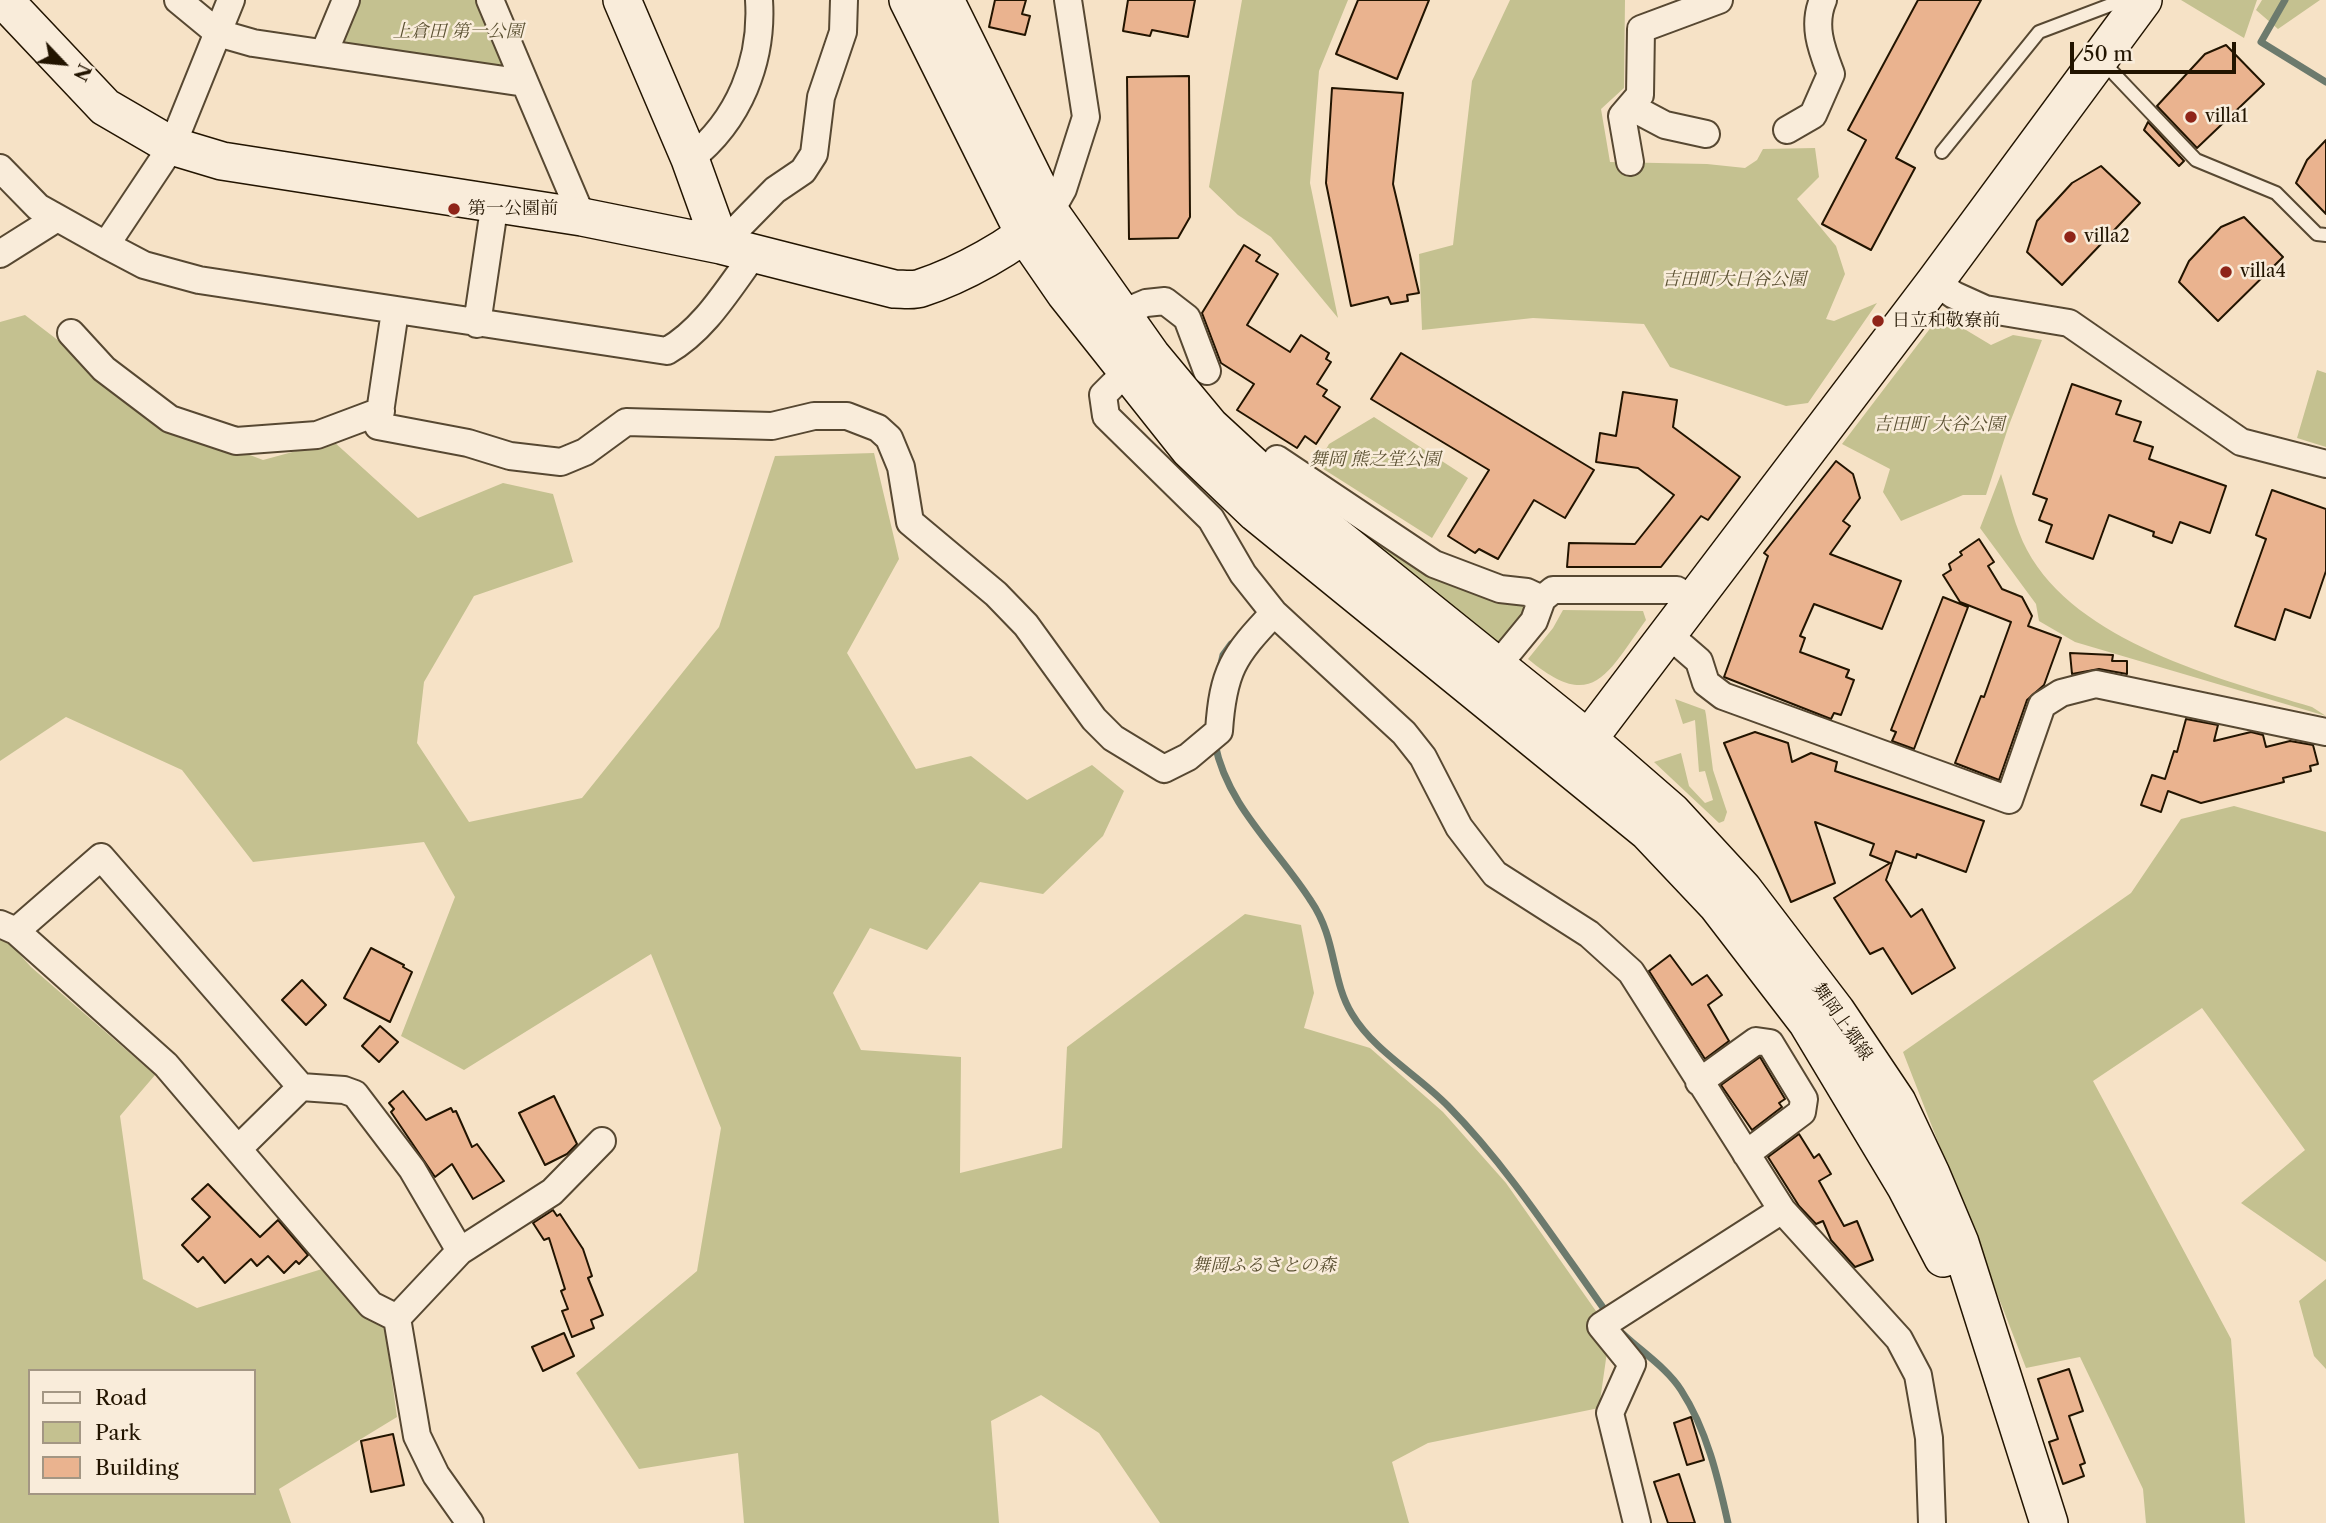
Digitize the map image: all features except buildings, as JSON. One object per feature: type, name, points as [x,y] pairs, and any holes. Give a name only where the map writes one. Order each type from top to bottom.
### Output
[{"type":"street","points":[[4,0],[105,107],[172,146],[222,161],[582,217],[737,250],[894,289],[919,289],[1038,224],[1063,189],[1086,117],[1068,0]]},
{"type":"street","points":[[178,0],[218,33],[253,43],[525,83]]},
{"type":"street","points":[[106,245],[172,146],[231,0]]},
{"type":"street","points":[[324,53],[346,0]]},
{"type":"street","points":[[490,0],[582,217]]},
{"type":"street","points":[[622,0],[690,159],[737,250]]},
{"type":"street","points":[[690,159],[708,146],[742,96],[761,31],[759,0]]},
{"type":"street","points":[[0,168],[38,206],[144,265],[199,280],[667,351],[686,340],[708,316],[737,250],[775,190],[803,171],[814,153],[821,97],[843,32],[844,0]]},
{"type":"street","points":[[908,0],[1038,224],[1122,313],[1152,355],[1210,426],[1286,496],[1497,666],[1578,752]]},
{"type":"street","points":[[945,0],[1065,293],[1189,449],[1256,513],[1578,752]]},
{"type":"street","points":[[1630,162],[1622,116],[1640,95],[1641,29],[1656,12],[1719,0]]},
{"type":"street","points":[[1787,130],[1814,115],[1831,74],[1818,37],[1819,10],[1823,0]]},
{"type":"street","points":[[1578,752],[1935,282],[2143,0]]},
{"type":"street","points":[[1632,107],[1665,125],[1706,134]]},
{"type":"street","points":[[477,324],[495,202]]},
{"type":"street","points":[[0,254],[57,218]]},
{"type":"street","points":[[1935,282],[1954,295],[1984,309],[2069,323],[2241,442],[2326,464]]},
{"type":"street","points":[[1122,313],[1146,303],[1165,301],[1187,318],[1207,371]]},
{"type":"street","points":[[395,311],[378,426],[468,443],[510,456],[561,462],[585,452],[626,422],[772,426],[814,416],[847,416],[878,428],[889,438],[901,467],[910,522],[996,594],[1026,625],[1094,719],[1113,738],[1164,769],[1210,739],[1234,657],[1274,613]]},
{"type":"street","points":[[71,333],[104,369],[170,419],[236,441],[317,435],[381,411]]},
{"type":"street","points":[[1126,372],[1103,395],[1106,416],[1211,519],[1243,574],[1274,613],[1404,733],[1423,757],[1460,827],[1495,874],[1589,934],[1631,972],[1782,1210],[1876,1310],[1899,1339],[1918,1375],[1929,1438],[1932,1523]]},
{"type":"street","points":[[1277,459],[1434,564],[1500,589],[1527,592],[1542,599]]},
{"type":"street","points":[[1497,666],[1534,621],[1542,599],[1553,590],[1677,590],[1693,601]]},
{"type":"street","points":[[1669,635],[1699,661],[1706,683],[1723,696],[2010,800],[2042,705],[2061,694],[2096,684],[2326,732]]},
{"type":"street","name":"舞岡上郷線","points":[[1578,752],[1717,905],[1807,1022],[1906,1187],[1998,1367],[2049,1523]]},
{"type":"street","points":[[397,1318],[371,1305],[166,1065],[8,927],[101,857],[301,1087],[344,1090],[355,1094],[412,1169],[460,1251]]},
{"type":"street","points":[[1699,1082],[1756,1041],[1770,1043],[1804,1099],[1802,1112],[1746,1154]]},
{"type":"street","points":[[238,1149],[301,1087]]},
{"type":"street","points":[[397,1318],[460,1251],[552,1192],[602,1141]]},
{"type":"street","points":[[1637,1523],[1610,1413],[1632,1364],[1601,1326],[1782,1210]]},
{"type":"street","points":[[397,1318],[417,1436],[436,1475],[470,1523]]},
{"type":"lane","points":[[1942,152],[2039,32],[2120,1],[2135,0]]},
{"type":"lane","points":[[2099,58],[2196,160],[2276,193],[2317,234],[2326,235]]},
{"type":"green space","name":"上倉田 第一公園","points":[[355,0],[482,0],[508,62],[501,70],[345,48],[339,40]]},
{"type":"green space","points":[[1242,0],[1348,0],[1319,71],[1310,183],[1338,318],[1271,237],[1238,215],[1209,187]]},
{"type":"green space","name":"吉田町大日谷公園","points":[[1510,0],[1625,0],[1624,88],[1601,109],[1610,162],[1707,164],[1745,168],[1757,160],[1763,149],[1815,148],[1819,177],[1797,199],[1836,246],[1845,274],[1826,319],[1834,321],[1877,303],[1808,403],[1786,406],[1670,367],[1644,324],[1533,318],[1422,330],[1419,254],[1453,245],[1472,81]]},
{"type":"green space","points":[[2181,0],[2257,0],[2244,38]]},
{"type":"green space","points":[[2262,0],[2320,0],[2278,29],[2256,10]]},
{"type":"green space","name":"舞岡ふるさとの森","points":[[25,315],[166,423],[263,460],[333,441],[418,518],[503,483],[553,494],[573,562],[474,596],[424,682],[417,743],[469,822],[582,798],[719,627],[775,456],[874,453],[899,559],[847,653],[916,769],[971,756],[1027,800],[1092,765],[1124,791],[1103,836],[1043,894],[980,882],[927,950],[870,928],[833,993],[861,1050],[961,1057],[960,1173],[1062,1148],[1067,1047],[1245,914],[1301,925],[1314,993],[1304,1028],[1370,1048],[1443,1112],[1506,1183],[1610,1331],[1599,1408],[1428,1443],[1392,1462],[1409,1523],[1160,1523],[1099,1433],[1041,1395],[991,1421],[999,1523],[744,1523],[738,1453],[639,1469],[576,1373],[697,1271],[721,1128],[651,954],[464,1070],[401,1036],[455,897],[424,842],[253,862],[182,770],[66,717],[0,761],[0,322]]},
{"type":"green space","name":"吉田町 大谷公園","points":[[1935,322],[1961,327],[1991,345],[2013,335],[2042,340],[2009,425],[1986,495],[1963,495],[1901,521],[1883,492],[1890,469],[1842,444]]},
{"type":"green space","points":[[2317,370],[2326,373],[2326,447],[2297,438]]},
{"type":"green space","name":"舞岡 熊之堂公園","points":[[1374,417],[1468,478],[1432,538],[1317,465],[1329,444]]},
{"type":"green space","points":[[2001,474],[2027,550],[2050,582],[2079,609],[2114,633],[2153,652],[2236,684],[2312,707],[2326,716],[2075,642],[2039,621],[2036,604],[1980,528]]},
{"type":"green space","points":[[1325,507],[1523,602],[1526,614],[1503,643],[1495,644]]},
{"type":"green space","points":[[1563,610],[1643,611],[1646,620],[1608,671],[1583,685],[1568,683],[1550,675],[1528,659],[1553,628]]},
{"type":"green space","points":[[1675,699],[1705,710],[1713,770],[1727,812],[1724,821],[1719,823],[1654,762],[1681,753],[1689,786],[1705,803],[1713,800],[1705,771],[1699,772],[1695,720],[1683,724]]},
{"type":"green space","points":[[2234,806],[2326,832],[2326,1262],[2241,1203],[2305,1150],[2202,1008],[2093,1081],[2231,1339],[2245,1523],[2146,1523],[2143,1489],[2080,1357],[2026,1368],[1903,1052],[2131,893],[2181,819]]},
{"type":"green space","points":[[0,932],[31,967],[155,1075],[120,1116],[143,1279],[197,1308],[322,1269],[385,1329],[397,1417],[279,1489],[291,1523],[0,1523]]},
{"type":"green space","points":[[2326,1279],[2326,1369],[2314,1356],[2299,1301]]},
{"type":"waterway","points":[[2285,0],[2261,42],[2326,82]]},
{"type":"waterway","points":[[1220,668],[1223,655],[1231,644]]},
{"type":"waterway","points":[[1215,744],[1221,766],[1242,807],[1319,915],[1330,944],[1340,987],[1352,1014],[1372,1040],[1448,1106],[1492,1155],[1609,1316]]},
{"type":"waterway","points":[[1623,1334],[1669,1375],[1690,1405],[1710,1455],[1728,1523]]},
{"type":"place","name":"villa1","points":[[2191,117]]},
{"type":"place","name":"第一公園前","points":[[454,209]]},
{"type":"place","name":"villa2","points":[[2070,237]]},
{"type":"place","name":"villa4","points":[[2226,272]]},
{"type":"place","name":"日立和敬寮前","points":[[1878,321]]}]
